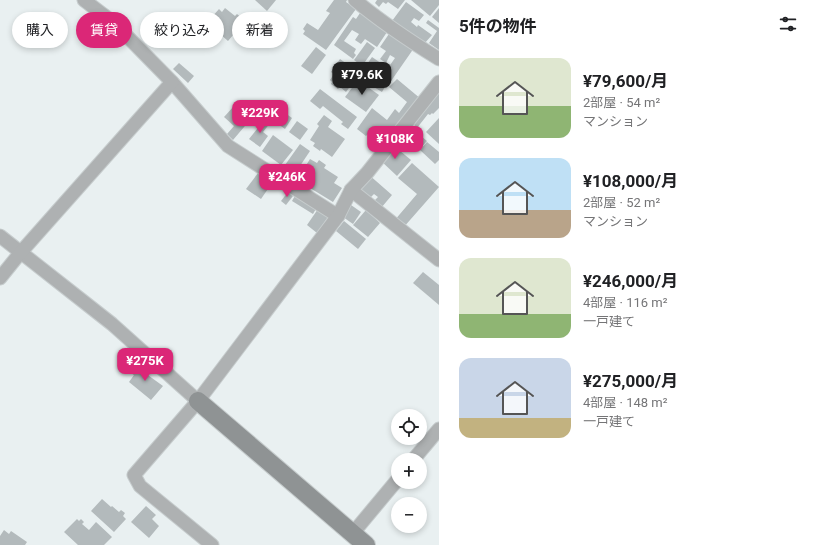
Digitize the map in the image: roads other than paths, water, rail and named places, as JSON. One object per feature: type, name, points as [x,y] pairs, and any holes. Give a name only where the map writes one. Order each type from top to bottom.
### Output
[{"type":"street","points":[[84,0],[114,23],[172,82],[228,146],[338,216]]},
{"type":"street","points":[[355,0],[365,9],[439,59]]},
{"type":"street","points":[[0,278],[21,252],[172,82]]},
{"type":"street","points":[[212,545],[140,486],[134,474],[198,401],[338,216],[351,190],[367,173],[439,82]]},
{"type":"street","points":[[351,190],[439,260]]},
{"type":"street","points":[[0,236],[112,324],[198,401],[366,545]]},
{"type":"street","points":[[420,453],[439,429]]},
{"type":"street","points":[[353,533],[391,487]]}]
